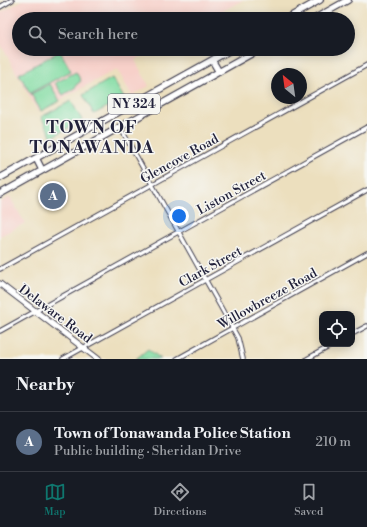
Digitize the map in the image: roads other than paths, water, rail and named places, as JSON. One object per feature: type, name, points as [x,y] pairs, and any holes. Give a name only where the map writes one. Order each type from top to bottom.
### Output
[{"type":"main road","points":[[299,12],[320,0]]},
{"type":"main road","points":[[327,12],[348,0]]},
{"type":"main road","name":"NY 324","points":[[0,178],[219,56]]},
{"type":"main road","name":"NY 324","points":[[0,194],[248,56]]},
{"type":"main road","points":[[212,60],[219,72]]},
{"type":"main road","points":[[145,98],[152,109]]},
{"type":"main road","points":[[36,158],[42,170]]},
{"type":"street","points":[[0,6],[12,0]]},
{"type":"street","name":"Glencove Road","points":[[0,269],[367,65]]},
{"type":"street","points":[[120,127],[232,328],[240,346],[243,359]]},
{"type":"street","name":"Liston Street","points":[[0,331],[367,127]]},
{"type":"street","name":"Clark Street","points":[[63,359],[367,190]]},
{"type":"street","name":"Willowbreeze Road","points":[[177,359],[367,253]]},
{"type":"street","name":"Delaware Road","points":[[0,284],[98,359]]},
{"type":"street","points":[[355,332],[367,326]]},
{"type":"street","points":[[307,359],[329,347]]},
{"type":"place","name":"Town of Tonawanda Police Station","points":[[53,196]]},
{"type":"district","name":"TOWN OF TONAWANDA","points":[[92,137]]}]
